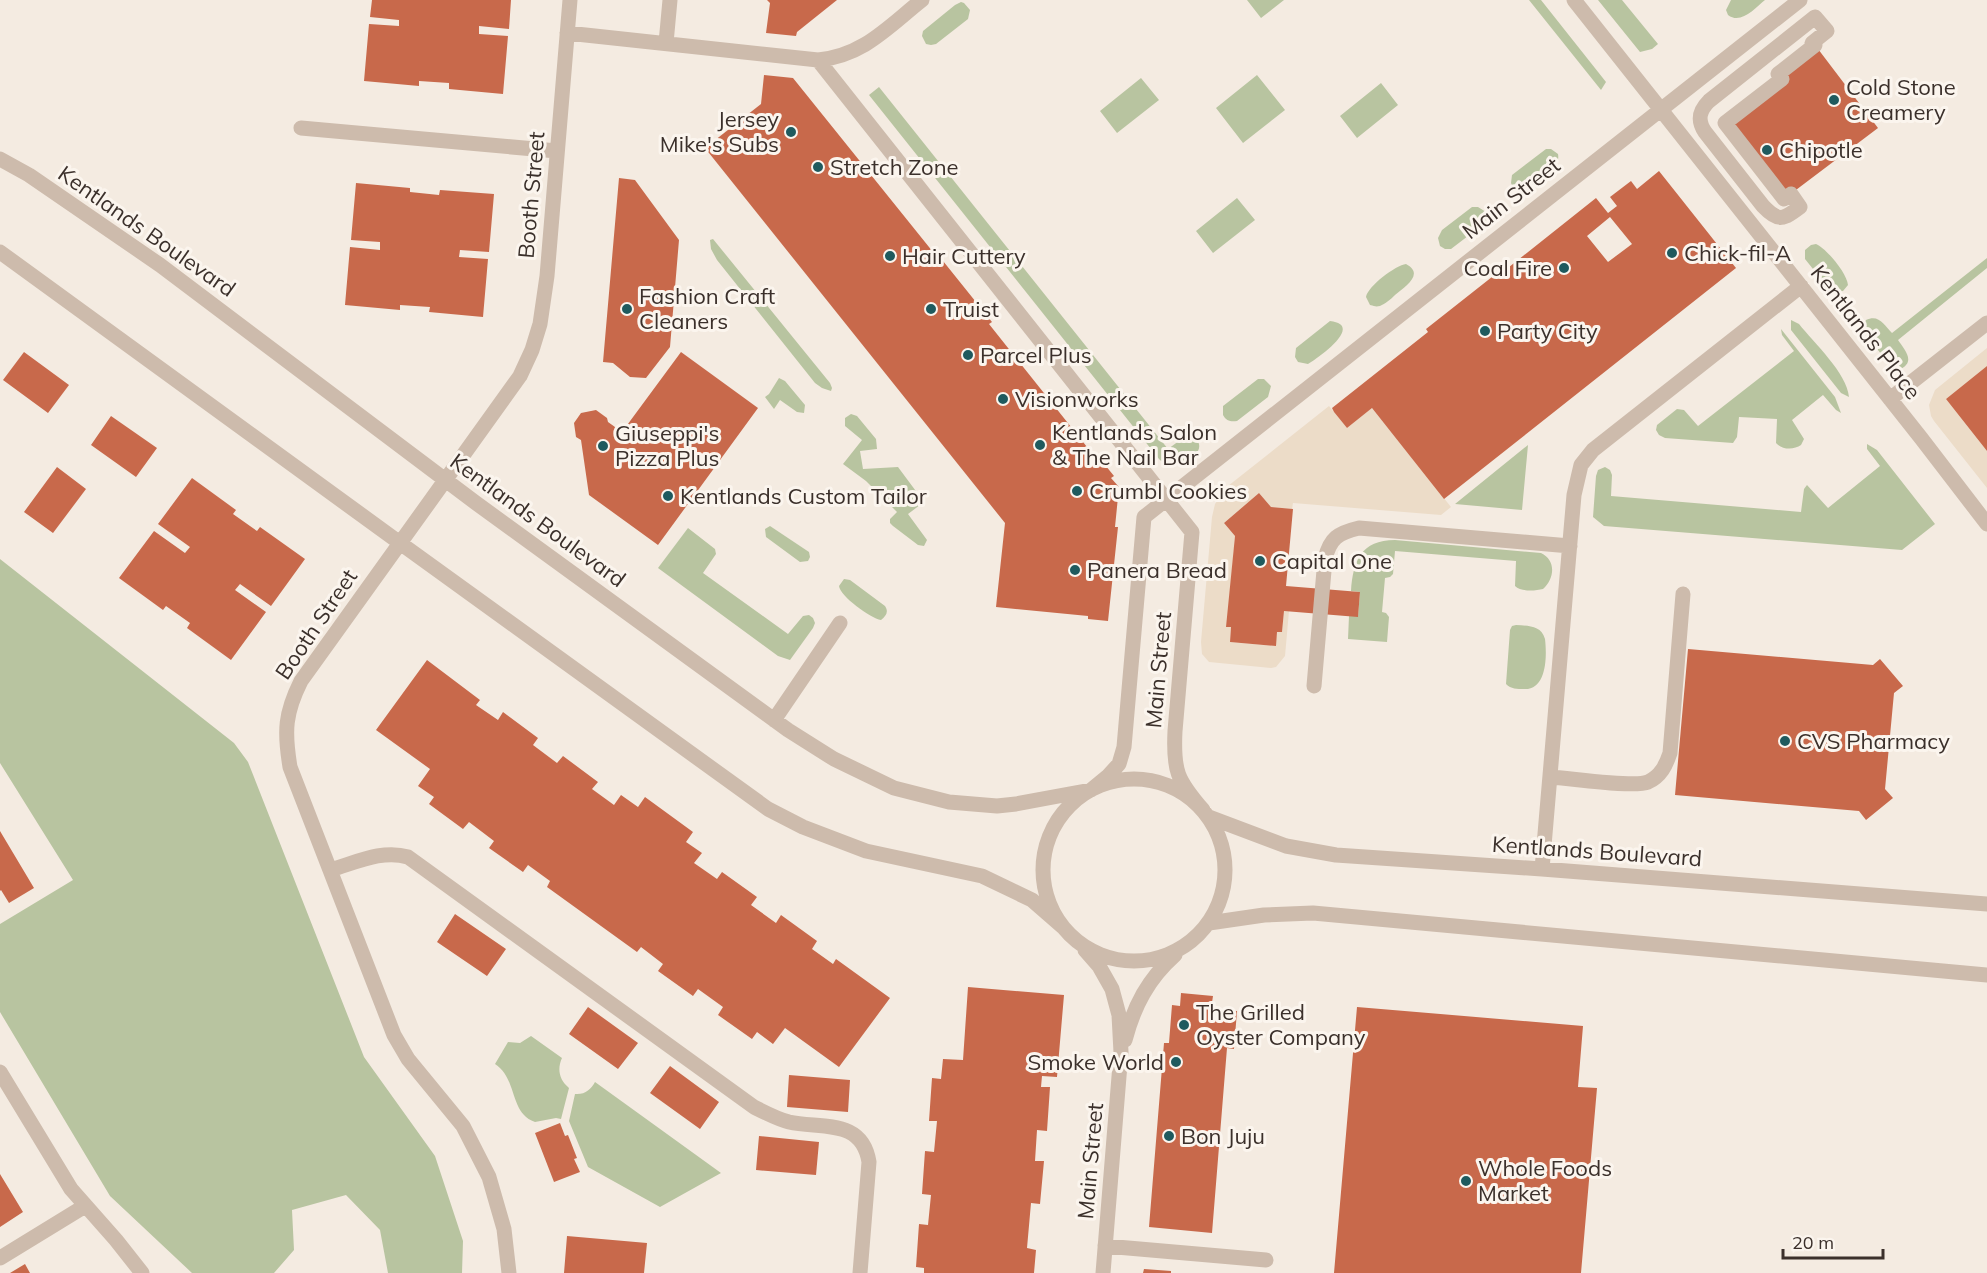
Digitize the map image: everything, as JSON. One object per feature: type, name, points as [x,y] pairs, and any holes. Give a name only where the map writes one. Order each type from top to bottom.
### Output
[{"type":"street","name":"Booth Street","points":[[509,1273],[504,1229],[489,1177],[463,1126],[419,1075],[394,1035],[290,767],[286,728],[290,703],[301,681],[520,376],[532,350],[540,324],[547,276],[570,0]]},
{"type":"street","points":[[666,43],[670,0]]},
{"type":"street","points":[[567,33],[818,60],[841,57],[862,48],[922,0]]},
{"type":"street","name":"Kentlands Place","points":[[1574,0],[1987,524]]},
{"type":"street","name":"Main Street","points":[[1091,790],[1119,764],[1124,747],[1144,517],[1800,0]]},
{"type":"street","points":[[1815,17],[1827,32],[1812,43],[1815,45],[1778,74],[1782,79],[1725,123],[1784,199],[1791,194],[1800,207],[1783,218],[1775,217],[1769,212],[1705,132],[1700,123],[1700,114],[1709,101],[1815,17]]},
{"type":"street","points":[[818,60],[1166,499]]},
{"type":"street","points":[[301,128],[557,151]]},
{"type":"street","name":"Kentlands Boulevard","points":[[0,159],[29,175],[160,265],[446,480],[774,720],[834,759],[894,788],[949,802],[1007,805],[1091,790]]},
{"type":"street","points":[[0,252],[768,809],[812,830],[867,851],[982,876],[1032,900],[1078,942],[1096,953],[1112,959],[1129,961],[1165,956],[1190,942],[1209,923],[1219,904],[1225,882],[1225,860],[1220,837],[1206,813],[1188,796],[1171,786],[1144,780],[1121,780],[1091,790],[1071,804],[1056,823],[1043,857],[1042,875],[1045,891],[1052,910],[1063,927]]},
{"type":"street","points":[[1542,868],[1577,474],[1586,457],[1801,286]]},
{"type":"street","points":[[1890,399],[1987,322]]},
{"type":"street","name":"Main Street","points":[[1166,499],[1192,532],[1175,764],[1184,786],[1206,813]]},
{"type":"street","points":[[1314,686],[1324,559],[1334,538],[1345,531],[1359,528],[1570,546]]},
{"type":"street","points":[[1550,777],[1633,784],[1647,782],[1659,775],[1670,753],[1683,594]]},
{"type":"street","points":[[774,720],[840,623]]},
{"type":"street","name":"Kentlands Boulevard","points":[[1206,813],[1286,846],[1336,855],[1542,868],[1987,904]]},
{"type":"street","points":[[330,870],[379,855],[408,857],[754,1107],[789,1122],[829,1126],[853,1134],[864,1146],[869,1162],[860,1273]]},
{"type":"street","points":[[1209,923],[1255,916],[1313,913],[1987,975]]},
{"type":"street","name":"Main Street","points":[[1078,942],[1099,966],[1112,989],[1119,1015],[1121,1052],[1102,1273]]},
{"type":"street","name":"Main Street","points":[[1121,1052],[1131,1017],[1142,993],[1161,968],[1190,942]]},
{"type":"street","points":[[0,1072],[66,1181],[142,1273]]},
{"type":"street","points":[[0,1258],[85,1206]]},
{"type":"street","points":[[1105,1246],[1266,1260]]},
{"type":"green space","points":[[1247,0],[1284,0],[1261,18]]},
{"type":"green space","points":[[1529,0],[1541,0],[1606,82],[1601,90]]},
{"type":"green space","points":[[1598,0],[1622,0],[1658,44],[1652,49],[1640,52]]},
{"type":"green space","points":[[1731,0],[1765,0],[1743,17],[1733,18],[1726,10]]},
{"type":"green space","points":[[961,2],[970,10],[968,19],[936,44],[926,44],[922,36],[923,31]]},
{"type":"green space","points":[[1257,75],[1285,110],[1243,143],[1216,108]]},
{"type":"green space","points":[[1141,78],[1159,100],[1117,133],[1100,111]]},
{"type":"green space","points":[[1381,83],[1398,105],[1357,138],[1340,116]]},
{"type":"green space","points":[[879,87],[1168,449],[1187,435],[1197,440],[1198,451],[1175,466],[1159,459],[869,95]]},
{"type":"green space","points":[[1546,149],[1551,149],[1558,154],[1553,170],[1528,189],[1514,190],[1511,183],[1512,175]]},
{"type":"green space","points":[[1237,198],[1255,220],[1213,253],[1196,231]]},
{"type":"green space","points":[[1472,207],[1478,207],[1486,212],[1485,223],[1451,249],[1440,246],[1438,238],[1442,230]]},
{"type":"green space","points":[[713,239],[830,383],[831,391],[815,383],[717,260],[711,249],[710,240]]},
{"type":"green space","points":[[1816,244],[1830,256],[1844,274],[1848,285],[1843,291],[1833,292],[1829,289],[1805,259],[1805,250]]},
{"type":"green space","points":[[1987,258],[1987,268],[1898,340],[1906,351],[1908,362],[1901,369],[1891,367],[1865,333],[1863,326],[1866,320],[1878,319],[1892,333]]},
{"type":"green space","points":[[1406,264],[1414,272],[1408,284],[1382,305],[1370,305],[1366,297],[1372,287],[1389,272]]},
{"type":"green space","points":[[1791,320],[1799,324],[1836,368],[1847,388],[1849,397],[1841,393],[1791,330]]},
{"type":"green space","points":[[1330,321],[1340,324],[1343,329],[1336,342],[1308,364],[1298,362],[1295,357],[1296,348]]},
{"type":"green space","points":[[1781,329],[1835,397],[1841,413],[1823,395],[1792,420],[1804,439],[1801,445],[1792,448],[1781,447],[1776,443],[1777,419],[1739,417],[1737,437],[1733,443],[1665,438],[1659,435],[1656,430],[1657,425],[1677,409],[1684,410],[1698,426],[1794,351],[1782,335]]},
{"type":"green space","points":[[779,378],[785,381],[805,405],[804,413],[797,412],[780,400],[774,409],[765,397]]},
{"type":"green space","points":[[1258,379],[1264,379],[1271,386],[1268,397],[1237,421],[1226,419],[1223,415],[1223,406]]},
{"type":"green space","points":[[851,414],[857,416],[876,439],[877,449],[860,451],[863,469],[898,467],[924,502],[908,514],[927,540],[924,546],[918,545],[890,523],[890,519],[897,512],[866,481],[843,464],[862,440],[845,426],[845,418]]},
{"type":"green space","points":[[1867,444],[1877,450],[1935,524],[1902,550],[1604,526],[1593,517],[1596,476],[1598,470],[1605,467],[1612,475],[1611,496],[1801,512],[1804,489],[1807,485],[1828,508],[1880,466],[1867,449]]},
{"type":"green space","points":[[1528,445],[1522,510],[1455,504]]},
{"type":"green space","points":[[770,526],[809,552],[808,561],[800,562],[766,537],[765,529]]},
{"type":"green space","points":[[688,528],[715,549],[716,554],[703,573],[788,634],[803,616],[809,615],[813,618],[815,623],[813,628],[790,660],[778,656],[658,568]]},
{"type":"green space","points":[[1395,540],[1541,553],[1549,560],[1552,575],[1543,589],[1524,590],[1515,586],[1516,561],[1395,551],[1393,574],[1385,578],[1382,612],[1389,617],[1387,642],[1348,639],[1349,616],[1358,616],[1360,592],[1351,591],[1357,562],[1367,548],[1383,541]]},
{"type":"green space","points":[[0,559],[234,743],[248,762],[364,1057],[435,1156],[463,1241],[462,1273],[388,1273],[380,1230],[346,1195],[292,1210],[294,1250],[274,1273],[192,1273],[110,1196],[0,1012],[0,924],[73,880],[0,763]]},
{"type":"green space","points":[[844,579],[850,580],[885,606],[887,612],[881,620],[863,611],[844,595],[839,586]]},
{"type":"green space","points":[[1516,625],[1537,629],[1545,639],[1544,671],[1532,688],[1517,689],[1506,684],[1510,630]]},
{"type":"green space","points":[[531,1036],[562,1058],[560,1074],[569,1088],[561,1119],[535,1122],[527,1118],[517,1104],[507,1078],[495,1064],[508,1042],[520,1043]]},
{"type":"green space","points":[[595,1082],[721,1173],[660,1207],[588,1167],[569,1121],[575,1094],[587,1091]]},
{"type":"shaded area","points":[[1987,348],[1987,366],[1946,399],[1987,451],[1987,488],[1934,421],[1929,405],[1935,390]]},
{"type":"shaded area","points":[[1329,406],[1347,428],[1372,408],[1451,507],[1441,515],[1293,503],[1292,509],[1271,507],[1259,493],[1224,523],[1235,536],[1227,626],[1231,627],[1230,642],[1275,646],[1277,632],[1282,632],[1284,611],[1289,611],[1285,656],[1276,667],[1271,668],[1209,662],[1202,654],[1201,642],[1215,504],[1228,486]]},
{"type":"building","points":[[372,0],[511,0],[509,29],[479,26],[479,34],[508,36],[503,94],[449,89],[449,83],[419,81],[419,86],[364,81],[369,24],[399,26],[399,20],[370,17]]},
{"type":"building","points":[[767,0],[837,0],[797,32],[796,36],[766,33],[770,3]]},
{"type":"building","points":[[1815,45],[1878,128],[1784,199],[1725,123]]},
{"type":"building","points":[[764,75],[793,78],[992,322],[989,324],[1095,457],[1097,455],[1114,476],[1111,478],[1119,487],[1115,527],[1118,527],[1108,621],[1088,619],[1088,616],[996,607],[1005,523],[705,148],[761,104]]},
{"type":"building","points":[[1659,171],[1736,268],[1444,499],[1372,408],[1347,428],[1334,412],[1332,408],[1428,332],[1426,329],[1596,198],[1608,213],[1617,206],[1610,197],[1631,181],[1637,189]],"holes":[[[1610,217],[1632,244],[1608,262],[1587,236]]]},
{"type":"building","points":[[619,178],[635,180],[679,240],[670,347],[646,378],[630,377],[613,363],[603,362]]},
{"type":"building","points":[[356,183],[410,188],[410,192],[439,195],[440,190],[494,194],[489,252],[460,250],[459,257],[488,259],[483,317],[429,312],[430,307],[400,305],[400,310],[345,305],[350,247],[380,250],[380,242],[351,240]]},
{"type":"building","points":[[24,352],[69,385],[48,413],[3,380]]},
{"type":"building","points":[[681,352],[758,408],[658,545],[589,495],[581,440],[576,437],[574,423],[581,413],[596,410],[622,432]]},
{"type":"building","points":[[1987,366],[1987,451],[1946,399]]},
{"type":"building","points":[[111,416],[157,448],[136,477],[91,445]]},
{"type":"building","points":[[57,467],[86,489],[53,533],[24,512]]},
{"type":"building","points":[[192,478],[236,510],[233,514],[257,531],[260,527],[305,559],[271,606],[240,584],[235,590],[266,612],[231,660],[187,628],[190,623],[166,606],[163,610],[119,578],[154,531],[185,553],[190,547],[158,524]]},
{"type":"building","name":"Capital One","points":[[1259,493],[1271,507],[1293,509],[1286,586],[1360,592],[1358,617],[1284,611],[1282,632],[1277,632],[1276,646],[1230,642],[1231,627],[1226,627],[1235,536],[1224,523]]},
{"type":"building","name":"CVS Pharmacy","points":[[1688,649],[1873,665],[1880,659],[1903,686],[1894,693],[1885,789],[1893,798],[1866,820],[1859,811],[1675,795]]},
{"type":"building","points":[[427,660],[480,700],[476,705],[498,720],[503,712],[538,738],[533,745],[557,763],[563,756],[598,782],[592,789],[614,805],[621,795],[638,807],[645,797],[693,832],[686,842],[702,853],[694,863],[717,879],[722,872],[757,897],[751,905],[776,923],[781,915],[817,941],[812,949],[833,964],[836,959],[890,998],[839,1067],[785,1028],[773,1044],[757,1032],[752,1039],[718,1015],[723,1007],[698,989],[693,996],[658,971],[663,964],[641,947],[637,952],[547,887],[550,881],[528,865],[523,872],[489,848],[494,841],[469,822],[463,829],[429,804],[434,797],[418,786],[430,769],[376,730]]},
{"type":"building","points":[[0,831],[34,888],[9,903],[0,891]]},
{"type":"building","points":[[455,914],[506,949],[487,976],[437,942]]},
{"type":"building","points":[[968,987],[1064,995],[1057,1077],[1042,1076],[1041,1087],[1050,1087],[1047,1131],[1037,1130],[1035,1161],[1044,1161],[1040,1204],[1031,1203],[1027,1248],[1036,1250],[1034,1273],[924,1273],[924,1268],[916,1267],[919,1224],[928,1225],[931,1195],[922,1194],[925,1151],[934,1152],[937,1121],[929,1121],[932,1078],[941,1079],[943,1059],[963,1060]]},
{"type":"building","points":[[1181,993],[1213,996],[1211,1009],[1237,1011],[1234,1049],[1227,1048],[1212,1233],[1149,1227],[1164,1043],[1169,1043],[1172,1005],[1180,1006]]},
{"type":"building","points":[[588,1007],[638,1043],[618,1069],[569,1034]]},
{"type":"building","name":"Whole Foods Market","points":[[1357,1007],[1583,1026],[1578,1087],[1597,1088],[1581,1273],[1334,1273]]},
{"type":"building","points":[[670,1066],[719,1102],[700,1129],[650,1093]]},
{"type":"building","points":[[789,1075],[850,1080],[848,1112],[787,1107]]},
{"type":"building","points":[[560,1123],[565,1136],[568,1135],[580,1172],[554,1182],[535,1133]]},
{"type":"building","points":[[759,1136],[819,1142],[816,1175],[756,1170]]},
{"type":"building","points":[[0,1174],[23,1212],[0,1227]]},
{"type":"building","points":[[567,1236],[647,1243],[644,1273],[564,1273]]},
{"type":"building","points":[[25,1264],[30,1273],[10,1273]]},
{"type":"building","points":[[1144,1269],[1171,1271],[1171,1273],[1143,1273]]},
{"type":"place","name":"Cold Stone Creamery","points":[[1834,100]]},
{"type":"place","name":"Jersey Mike's Subs","points":[[791,132]]},
{"type":"place","name":"Chipotle","points":[[1767,150]]},
{"type":"place","name":"Stretch Zone","points":[[818,167]]},
{"type":"place","name":"Chick-fil-A","points":[[1672,253]]},
{"type":"place","name":"Hair Cuttery","points":[[890,256]]},
{"type":"place","name":"Coal Fire","points":[[1564,268]]},
{"type":"place","name":"Fashion Craft Cleaners","points":[[627,309]]},
{"type":"place","name":"Truist","points":[[931,309]]},
{"type":"place","name":"Party City","points":[[1485,331]]},
{"type":"place","name":"Parcel Plus","points":[[968,355]]},
{"type":"place","name":"Visionworks","points":[[1003,399]]},
{"type":"place","name":"Kentlands Salon & The Nail Bar","points":[[1040,445]]},
{"type":"place","name":"Giuseppi's Pizza Plus","points":[[603,446]]},
{"type":"place","name":"Crumbl Cookies","points":[[1077,491]]},
{"type":"place","name":"Kentlands Custom Tailor","points":[[668,496]]},
{"type":"place","name":"Capital One","points":[[1260,561]]},
{"type":"place","name":"Panera Bread","points":[[1075,570]]},
{"type":"place","name":"CVS Pharmacy","points":[[1785,741]]},
{"type":"place","name":"The Grilled Oyster Company","points":[[1184,1025]]},
{"type":"place","name":"Smoke World","points":[[1176,1062]]},
{"type":"place","name":"Bon Juju","points":[[1169,1136]]},
{"type":"place","name":"Whole Foods Market","points":[[1466,1181]]}]
